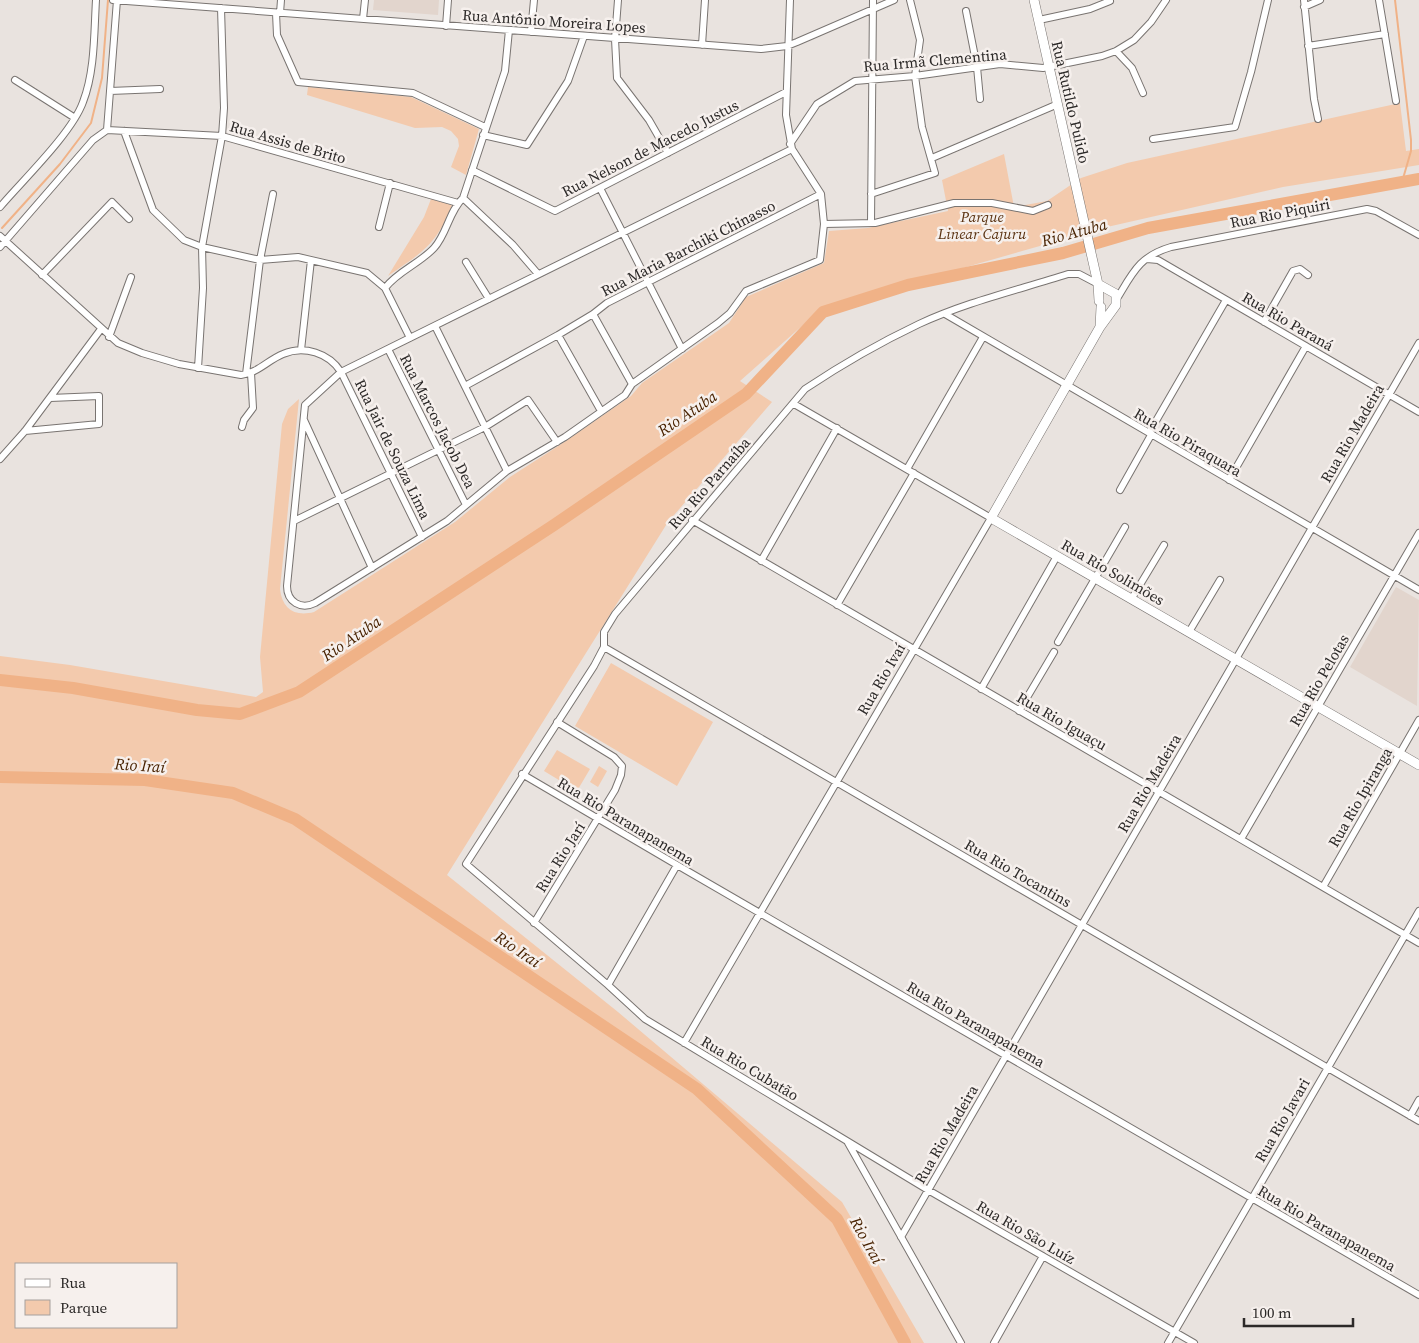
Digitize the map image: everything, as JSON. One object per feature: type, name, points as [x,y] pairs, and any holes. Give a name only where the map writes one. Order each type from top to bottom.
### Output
[{"type":"street","points":[[0,207],[75,118],[83,102],[90,77],[96,0]]},
{"type":"street","points":[[0,247],[3,238],[93,140],[106,130],[115,0]]},
{"type":"street","name":"Rua Antônio Moreira Lopes","points":[[115,0],[198,3],[222,8],[278,13],[761,49],[787,46],[894,0]]},
{"type":"street","points":[[282,0],[278,13],[277,35],[298,82],[413,93],[485,127]]},
{"type":"street","points":[[363,19],[365,0]]},
{"type":"street","points":[[446,26],[448,0]]},
{"type":"street","points":[[531,32],[534,0]]},
{"type":"street","points":[[618,0],[615,39],[617,78],[649,120],[668,153]]},
{"type":"street","points":[[702,45],[705,0]]},
{"type":"street","points":[[790,0],[786,92],[791,146],[821,194],[824,224],[820,260],[746,291],[725,318],[632,384],[625,395],[557,442],[507,472],[447,521],[422,537],[316,603],[306,606],[296,605],[290,599],[287,590],[305,406],[341,372],[791,146]]},
{"type":"street","points":[[870,223],[872,0]]},
{"type":"street","points":[[871,194],[936,173],[922,127],[915,76],[920,40],[910,0]]},
{"type":"street","name":"Rua Rutildo Pulido","points":[[1034,0],[1095,272]]},
{"type":"street","points":[[1143,92],[1132,68],[1116,51],[1144,31],[1166,0]]},
{"type":"street","points":[[1153,139],[1235,127],[1251,72],[1268,0]]},
{"type":"street","points":[[1318,119],[1314,99],[1304,3],[1320,0]]},
{"type":"street","points":[[1379,0],[1396,101]]},
{"type":"street","points":[[1039,20],[1090,10],[1110,1]]},
{"type":"street","points":[[198,368],[203,288],[202,247],[222,136],[225,84],[222,8]]},
{"type":"street","points":[[966,11],[977,67],[980,99]]},
{"type":"street","points":[[385,288],[396,276],[434,248],[445,233],[472,170],[506,66],[509,30]]},
{"type":"street","points":[[1308,46],[1384,34]]},
{"type":"street","points":[[483,135],[527,145],[568,81],[584,36]]},
{"type":"street","name":"Rua Irmã Clementina","points":[[791,146],[817,104],[855,81],[915,76],[1000,64],[1039,68],[1049,67],[1116,51]]},
{"type":"street","points":[[15,80],[75,118]]},
{"type":"street","points":[[110,91],[160,89]]},
{"type":"street","name":"Rua Nelson de Macedo Justus","points":[[472,170],[555,211],[786,92]]},
{"type":"street","points":[[932,158],[1058,104]]},
{"type":"street","name":"Rua Assis de Brito","points":[[106,130],[222,136],[390,184],[460,200],[513,245],[538,274]]},
{"type":"street","points":[[124,131],[156,215],[184,240],[202,247],[260,260],[289,257],[361,271],[374,277],[385,288],[410,338]]},
{"type":"street","points":[[379,227],[390,184]]},
{"type":"street","points":[[600,188],[682,349]]},
{"type":"street","points":[[242,428],[253,408],[249,374],[260,260],[272,194]]},
{"type":"street","name":"Rua Maria Barchiki Chinasso","points":[[465,386],[558,336],[607,303],[821,194]]},
{"type":"street","points":[[42,275],[112,202],[129,219]]},
{"type":"street","points":[[824,224],[870,223],[954,203],[992,202],[1033,211],[1048,205]]},
{"type":"street","name":"Rua Rio Piquiri","points":[[1143,260],[1171,247],[1367,209],[1376,211],[1419,236]]},
{"type":"street","points":[[3,238],[109,337],[125,347],[142,354],[198,368],[249,374],[283,354],[301,350],[325,356],[341,372]]},
{"type":"street","points":[[301,350],[311,260]]},
{"type":"street","points":[[1114,294],[1143,260]]},
{"type":"street","name":"Rua Rio Paraná","points":[[1143,260],[1158,260],[1419,412]]},
{"type":"street","points":[[466,262],[489,299]]},
{"type":"street","points":[[1264,322],[1293,271],[1300,270],[1308,275]]},
{"type":"street","name":"Rua Rio Ivaí","points":[[1095,272],[1100,304],[1100,327]]},
{"type":"street","name":"Rua Rio Parnaíba","points":[[466,864],[522,774],[594,666],[604,647],[604,632],[615,614],[692,520],[805,389],[836,368],[919,324],[945,314],[1068,274],[1079,274],[1098,284]]},
{"type":"street","points":[[109,337],[131,276]]},
{"type":"street","points":[[1098,284],[1114,294]]},
{"type":"street","points":[[1114,294],[1104,291],[1100,304],[1107,309],[1114,308]]},
{"type":"street","name":"Rua Rio Ivaí","points":[[684,1043],[991,518],[1066,385],[1100,327],[1114,308],[1114,294]]},
{"type":"street","points":[[1120,490],[1226,300]]},
{"type":"street","points":[[593,314],[632,384]]},
{"type":"street","name":"Rua Rio Piraquara","points":[[945,314],[1419,590]]},
{"type":"street","points":[[435,326],[507,472]]},
{"type":"street","points":[[0,459],[50,398],[101,329]]},
{"type":"street","points":[[558,336],[601,411]]},
{"type":"street","points":[[907,469],[983,337]]},
{"type":"street","name":"Rua Rio Madeira","points":[[901,1236],[1419,343]]},
{"type":"street","points":[[1229,480],[1306,346]]},
{"type":"street","name":"Rua Marcos Jacob Dea","points":[[388,349],[466,505]]},
{"type":"street","name":"Rua Jair de Souza Lima","points":[[341,372],[422,537]]},
{"type":"street","points":[[24,431],[99,424],[99,396],[50,398]]},
{"type":"street","points":[[294,522],[485,427],[528,400],[557,442]]},
{"type":"street","name":"Rua Rio Solimões","points":[[794,404],[1419,765]]},
{"type":"street","points":[[304,419],[372,568]]},
{"type":"street","points":[[761,561],[837,428]]},
{"type":"street","points":[[836,605],[914,473]]},
{"type":"street","name":"Rua Rio Iguaçu","points":[[692,520],[1419,943]]},
{"type":"street","points":[[1058,642],[1125,527]]},
{"type":"street","name":"Rua Rio Pelotas","points":[[1241,839],[1419,533]]},
{"type":"street","points":[[1132,598],[1164,545]]},
{"type":"street","points":[[981,689],[1057,556]]},
{"type":"street","points":[[1189,632],[1220,580]]},
{"type":"street","name":"Rua Rio Tocantins","points":[[604,647],[1419,1121]]},
{"type":"street","points":[[1019,711],[1054,652]]},
{"type":"street","name":"Rua Rio Ipiranga","points":[[1323,887],[1419,720]]},
{"type":"street","name":"Rua Rio Jarí","points":[[534,923],[598,819],[615,790],[621,775],[622,766],[614,757],[557,722]]},
{"type":"street","name":"Rua Rio Paranapanema","points":[[522,774],[1419,1295]]},
{"type":"street","name":"Rua Rio Cubatão","points":[[466,864],[645,1019],[847,1141],[961,1343]]},
{"type":"street","points":[[608,985],[677,865]]},
{"type":"street","name":"Rua Rio Javari","points":[[1168,1343],[1419,911]]},
{"type":"street","points":[[1410,1116],[1419,1100]]},
{"type":"street","name":"Rua Rio São Luíz","points":[[847,1141],[928,1190],[1194,1343]]},
{"type":"street","points":[[994,1343],[1043,1256]]},
{"type":"shaded area","points":[[374,0],[439,0],[438,15],[373,10]]},
{"type":"shaded area","points":[[1396,587],[1419,600],[1417,706],[1350,667]]},
{"type":"green space","points":[[308,87],[411,97],[479,129],[466,175],[451,167],[459,146],[458,139],[451,131],[442,127],[415,128],[307,95]]},
{"type":"green space","name":"Parque Linear Cajuru","points":[[1400,103],[1406,151],[1419,149],[1419,165],[1283,187],[1107,227],[822,308],[740,381],[772,402],[668,522],[447,875],[618,1012],[842,1202],[924,1343],[0,1343],[0,656],[70,665],[256,697],[263,692],[260,657],[282,424],[288,409],[299,399],[280,589],[283,602],[291,610],[307,613],[314,612],[455,522],[510,477],[631,396],[642,383],[729,323],[746,297],[824,263],[829,231],[868,228],[948,211],[942,180],[1004,154],[1014,207],[1047,201],[1081,178],[1127,163]]},
{"type":"green space","points":[[431,199],[452,205],[440,230],[427,247],[388,276],[424,217]]},
{"type":"green space","points":[[611,663],[713,722],[677,786],[575,726]]},
{"type":"green space","points":[[557,750],[590,769],[577,791],[544,771]]},
{"type":"green space","points":[[599,766],[607,771],[598,787],[590,782]]},
{"type":"waterway","points":[[2,228],[60,164],[91,123],[102,78],[108,0]]},
{"type":"waterway","points":[[1395,0],[1411,140],[1411,151],[1402,182]]},
{"type":"waterway","name":"Rio Atuba","points":[[0,680],[73,688],[197,710],[240,714],[299,692],[554,525],[746,394],[823,312],[908,285],[1063,253],[1148,228],[1419,179]]},
{"type":"waterway","name":"Rio Iraí","points":[[0,777],[145,780],[233,793],[295,819],[697,1089],[837,1219],[905,1343]]}]
